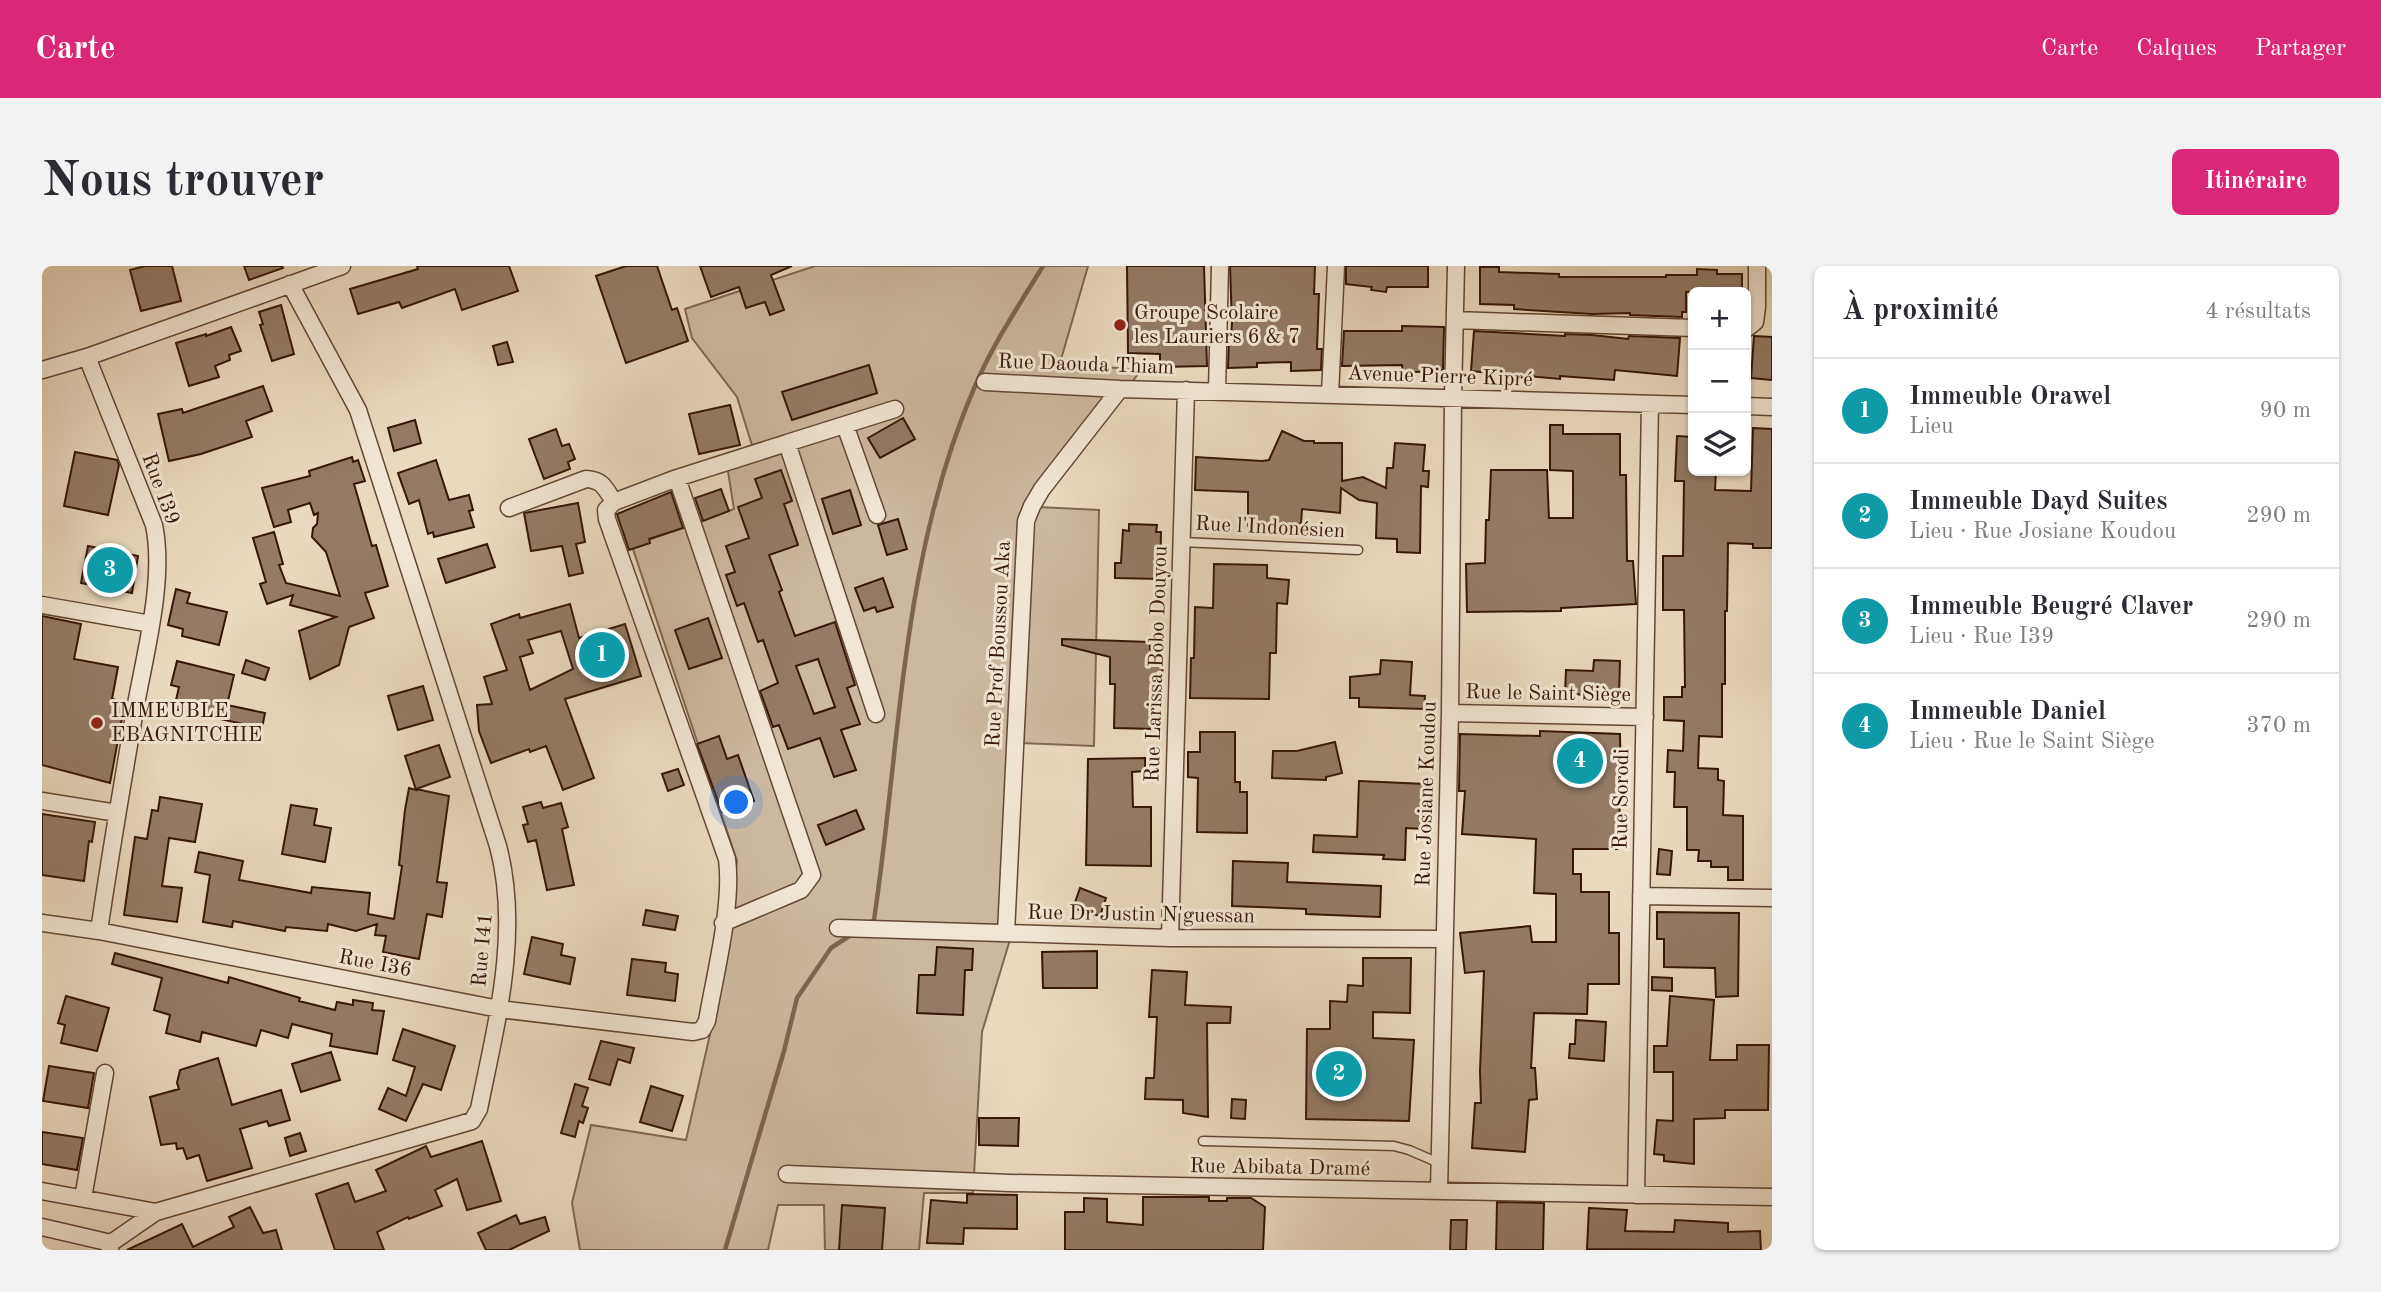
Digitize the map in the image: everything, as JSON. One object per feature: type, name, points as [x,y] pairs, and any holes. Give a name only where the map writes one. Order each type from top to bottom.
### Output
[{"type":"street","points":[[42,370],[87,357],[290,284],[321,269],[342,266]]},
{"type":"street","points":[[1217,391],[1220,266]]},
{"type":"street","points":[[1331,395],[1336,266]]},
{"type":"street","name":"Rue Josiane Koudou","points":[[1439,1191],[1450,713],[1452,398],[1456,266]]},
{"type":"street","points":[[1751,325],[1755,322],[1757,266]]},
{"type":"street","name":"Rue I41","points":[[111,1246],[156,1212],[472,1121],[479,1109],[499,1009],[509,909],[506,876],[358,410],[290,284]]},
{"type":"street","points":[[1455,320],[1688,328]]},
{"type":"street","name":"Rue I39","points":[[87,357],[154,525],[158,551],[151,624],[99,931]]},
{"type":"street","name":"Rue Daouda Thiam","points":[[985,382],[1186,390]]},
{"type":"street","name":"Rue Prof Boussou Aka","points":[[1006,933],[1026,521],[1042,489],[1120,388]]},
{"type":"street","name":"Avenue Pierre Kipré","points":[[1186,390],[1688,405]]},
{"type":"street","name":"Rue Larissa Bobo Douyou","points":[[1170,938],[1186,390]]},
{"type":"street","name":"Rue Sorodi","points":[[1636,1195],[1650,404]]},
{"type":"street","points":[[1751,406],[1772,407]]},
{"type":"street","points":[[723,923],[729,878],[727,859],[606,510],[614,502],[677,478],[895,409]]},
{"type":"street","points":[[845,425],[877,515]]},
{"type":"street","points":[[787,443],[876,714]]},
{"type":"street","points":[[677,478],[811,875],[801,890],[723,923]]},
{"type":"street","points":[[509,508],[586,479],[597,480],[614,502]]},
{"type":"street","points":[[42,605],[151,624]]},
{"type":"street","name":"Rue le Saint Siège","points":[[1450,713],[1646,717]]},
{"type":"street","points":[[42,802],[117,813]]},
{"type":"street","points":[[1641,896],[1772,898]]},
{"type":"street","name":"Rue I36","points":[[42,923],[99,931],[499,1009],[693,1032],[702,1030],[707,1021],[723,923]]},
{"type":"street","name":"Rue Dr Justin N'guessan","points":[[838,928],[1170,938],[1444,939]]},
{"type":"street","points":[[83,1198],[105,1073]]},
{"type":"street","name":"Rue Abibata Dramé","points":[[787,1174],[1010,1183],[1772,1198]]},
{"type":"street","points":[[42,1191],[156,1212]]},
{"type":"street","points":[[42,1227],[111,1246]]},
{"type":"lane","name":"Rue l'Indonésien","points":[[1181,541],[1358,550]]},
{"type":"lane","points":[[1203,1140],[1394,1146],[1439,1163]]},
{"type":"shaded area","points":[[815,266],[1088,266],[1060,363],[1141,370],[1038,507],[1099,510],[1094,746],[1021,743],[1009,943],[982,1032],[973,1193],[924,1193],[919,1250],[825,1250],[824,1205],[778,1205],[768,1250],[580,1250],[572,1203],[591,1125],[686,1140],[713,1021],[737,861],[632,546],[734,509],[726,459],[755,455],[737,397],[692,338],[685,309]]},
{"type":"building","points":[[145,266],[172,266],[181,301],[141,311],[130,270]]},
{"type":"building","points":[[244,266],[282,266],[283,268],[249,280]]},
{"type":"building","points":[[417,266],[509,266],[518,291],[462,310],[455,289],[402,308],[399,302],[358,314],[350,289],[418,269]]},
{"type":"building","points":[[626,266],[657,266],[672,310],[677,308],[688,341],[626,363],[596,276]]},
{"type":"building","points":[[700,266],[792,266],[771,275],[784,310],[770,315],[765,302],[746,308],[739,287],[711,297]]},
{"type":"building","points":[[1127,266],[1204,266],[1207,366],[1160,367],[1160,354],[1128,353]]},
{"type":"building","points":[[1230,266],[1315,266],[1314,294],[1319,294],[1317,349],[1322,349],[1321,370],[1291,371],[1291,362],[1257,363],[1257,367],[1228,368],[1232,323]]},
{"type":"building","points":[[1346,266],[1428,266],[1428,287],[1387,287],[1386,292],[1371,290],[1372,287],[1346,284]]},
{"type":"building","points":[[1480,267],[1499,267],[1499,272],[1559,274],[1559,277],[1666,277],[1697,275],[1697,269],[1717,270],[1717,274],[1742,274],[1742,287],[1688,287],[1686,312],[1682,312],[1682,317],[1514,309],[1514,305],[1480,304]]},
{"type":"building","points":[[281,305],[294,354],[272,361],[260,325],[263,324],[259,312]]},
{"type":"building","points":[[1402,326],[1444,327],[1443,370],[1403,373],[1402,365],[1342,366],[1344,331],[1402,331]]},
{"type":"building","points":[[231,327],[241,351],[229,355],[230,360],[215,366],[219,377],[189,386],[176,343]]},
{"type":"building","points":[[1474,331],[1592,335],[1628,339],[1629,336],[1680,338],[1677,376],[1615,370],[1614,380],[1560,376],[1560,379],[1471,371]]},
{"type":"building","points":[[1754,336],[1772,337],[1772,380],[1751,378]]},
{"type":"building","points":[[507,342],[513,362],[498,365],[493,346]]},
{"type":"building","points":[[869,365],[877,393],[792,420],[782,392]]},
{"type":"building","points":[[263,386],[272,411],[246,421],[252,437],[201,454],[169,461],[158,414],[182,409],[183,413]]},
{"type":"building","points":[[730,405],[740,445],[699,454],[689,414]]},
{"type":"building","points":[[903,418],[915,439],[880,458],[868,438]]},
{"type":"building","points":[[415,420],[421,443],[394,451],[388,428]]},
{"type":"building","points":[[1550,425],[1563,425],[1563,434],[1620,434],[1620,475],[1626,475],[1627,561],[1633,561],[1636,604],[1561,608],[1561,611],[1467,612],[1466,564],[1485,563],[1491,470],[1547,470],[1549,518],[1573,518],[1573,471],[1550,470]]},
{"type":"building","points":[[1753,428],[1772,429],[1772,548],[1753,548],[1753,544],[1728,543],[1722,737],[1699,736],[1698,768],[1718,769],[1718,780],[1724,781],[1723,815],[1743,816],[1743,880],[1728,880],[1728,867],[1711,867],[1711,861],[1698,861],[1699,850],[1687,850],[1687,807],[1674,807],[1675,772],[1667,772],[1668,750],[1683,751],[1684,721],[1664,720],[1664,697],[1682,697],[1682,687],[1685,687],[1684,610],[1663,610],[1663,556],[1683,556],[1684,481],[1675,481],[1677,436],[1688,437],[1688,476],[1716,476],[1715,490],[1751,491]]},
{"type":"building","points":[[556,429],[562,446],[569,444],[575,459],[568,462],[570,469],[544,479],[529,439]]},
{"type":"building","points":[[1282,431],[1314,443],[1342,443],[1342,481],[1363,477],[1386,488],[1387,468],[1393,468],[1395,443],[1425,445],[1423,471],[1429,471],[1428,487],[1421,486],[1420,553],[1397,552],[1397,539],[1376,538],[1377,503],[1359,500],[1341,488],[1340,513],[1302,509],[1301,524],[1284,523],[1284,526],[1248,526],[1248,492],[1195,490],[1196,457],[1269,460]]},
{"type":"building","points":[[75,452],[117,460],[119,465],[108,515],[64,506]]},
{"type":"building","points":[[352,457],[353,462],[358,460],[365,481],[354,484],[372,546],[376,545],[388,586],[365,593],[374,618],[349,627],[339,665],[310,679],[299,631],[336,617],[290,605],[293,595],[267,604],[260,584],[266,582],[253,538],[274,532],[283,564],[279,565],[286,583],[340,596],[326,552],[312,537],[318,513],[314,515],[310,503],[288,510],[291,522],[274,527],[262,488],[310,476],[309,471]]},
{"type":"building","points":[[436,460],[449,500],[469,495],[473,510],[469,511],[474,527],[434,537],[433,532],[428,534],[419,500],[409,504],[398,473]]},
{"type":"building","points":[[781,470],[792,501],[784,504],[798,545],[769,555],[795,636],[835,622],[855,685],[847,688],[860,724],[841,730],[856,770],[834,777],[820,738],[788,749],[779,725],[773,727],[760,691],[778,683],[763,640],[758,642],[744,603],[737,606],[726,575],[735,572],[726,546],[749,538],[738,507],[762,498],[755,479]],"holes":[[[818,659],[835,707],[814,714],[796,666]]]},
{"type":"building","points":[[721,489],[729,511],[703,521],[695,498]]},
{"type":"building","points":[[850,490],[861,525],[833,534],[822,499]]},
{"type":"building","points":[[671,492],[683,528],[649,539],[650,543],[629,550],[617,514]]},
{"type":"building","points":[[578,503],[585,542],[576,544],[583,573],[569,576],[562,546],[531,551],[524,513]]},
{"type":"building","points":[[898,519],[907,549],[887,555],[878,525]]},
{"type":"building","points":[[1129,524],[1157,525],[1156,532],[1161,532],[1160,579],[1115,578],[1115,563],[1121,563],[1123,530],[1129,531]]},
{"type":"building","points":[[487,544],[495,567],[446,583],[438,559]]},
{"type":"building","points":[[88,546],[138,556],[132,593],[81,583]]},
{"type":"building","points":[[1214,564],[1267,565],[1267,578],[1289,580],[1287,604],[1277,603],[1276,653],[1270,653],[1269,699],[1190,698],[1195,607],[1213,608]]},
{"type":"building","points":[[883,578],[893,607],[877,612],[875,607],[864,611],[855,588]]},
{"type":"building","points":[[176,589],[190,593],[187,603],[227,612],[219,645],[182,636],[183,629],[168,625]]},
{"type":"building","points":[[570,604],[579,638],[625,624],[641,676],[565,699],[594,778],[563,790],[546,746],[530,752],[529,749],[491,763],[479,731],[477,705],[492,704],[484,677],[507,670],[491,624],[519,614],[520,618]],"holes":[[[561,631],[573,669],[530,690],[520,657],[533,653],[528,640]]]},
{"type":"building","points":[[42,616],[81,624],[74,659],[118,667],[112,699],[125,702],[110,783],[42,765]]},
{"type":"building","points":[[708,618],[722,658],[689,669],[675,630]]},
{"type":"building","points":[[1062,639],[1150,642],[1150,649],[1163,649],[1162,685],[1155,685],[1154,729],[1114,728],[1115,684],[1110,684],[1110,657],[1062,645]]},
{"type":"building","points":[[246,660],[269,668],[265,680],[242,673]]},
{"type":"building","points":[[1381,660],[1412,662],[1410,695],[1425,696],[1424,709],[1359,707],[1359,698],[1350,698],[1350,677],[1380,674]]},
{"type":"building","points":[[1594,660],[1620,661],[1619,696],[1565,694],[1566,670],[1593,671]]},
{"type":"building","points":[[177,661],[234,675],[227,705],[265,713],[262,728],[174,709],[179,687],[171,685]]},
{"type":"building","points":[[423,686],[433,720],[398,730],[388,696]]},
{"type":"building","points":[[1540,731],[1620,734],[1621,789],[1617,849],[1573,849],[1573,874],[1581,874],[1581,892],[1609,892],[1609,933],[1619,933],[1619,984],[1588,984],[1587,1014],[1534,1013],[1531,1068],[1535,1068],[1537,1099],[1529,1100],[1525,1152],[1472,1148],[1475,1103],[1481,1103],[1484,971],[1465,973],[1460,933],[1530,926],[1532,942],[1556,942],[1556,894],[1534,893],[1536,839],[1462,834],[1465,791],[1459,791],[1460,734],[1540,736]]},
{"type":"building","points":[[1200,732],[1235,732],[1235,782],[1240,782],[1240,792],[1247,792],[1247,833],[1197,832],[1198,778],[1188,777],[1188,752],[1200,752]]},
{"type":"building","points":[[719,736],[727,759],[738,755],[754,801],[722,812],[697,744]]},
{"type":"building","points":[[1335,742],[1342,773],[1326,777],[1326,780],[1272,778],[1273,751],[1297,751]]},
{"type":"building","points":[[439,745],[450,777],[416,789],[449,796],[437,882],[447,883],[442,917],[427,914],[419,959],[383,952],[386,936],[375,935],[377,924],[356,931],[328,924],[327,931],[286,927],[285,931],[233,921],[232,927],[203,922],[210,875],[195,872],[199,852],[243,861],[239,880],[311,893],[312,887],[370,893],[368,914],[394,919],[402,866],[399,865],[405,810],[409,788],[416,790],[405,756]]},
{"type":"building","points":[[1145,758],[1145,771],[1132,772],[1133,807],[1151,807],[1151,866],[1086,865],[1088,759]]},
{"type":"building","points":[[678,769],[684,785],[668,791],[662,774]]},
{"type":"building","points":[[1359,781],[1425,784],[1423,829],[1406,828],[1405,860],[1383,859],[1384,855],[1313,852],[1314,835],[1357,837]]},
{"type":"building","points":[[160,797],[202,804],[195,842],[169,838],[162,886],[182,888],[177,922],[124,915],[135,837],[147,839],[152,810],[158,811]]},
{"type":"building","points":[[541,802],[543,808],[561,803],[568,827],[562,829],[574,885],[547,890],[536,840],[528,842],[523,825],[528,824],[523,807]]},
{"type":"building","points":[[291,805],[317,809],[314,825],[331,828],[325,862],[282,854]]},
{"type":"building","points":[[856,810],[864,829],[826,845],[818,825]]},
{"type":"building","points":[[42,814],[95,822],[92,842],[89,841],[84,881],[42,875]]},
{"type":"building","points":[[1659,849],[1672,851],[1670,875],[1657,874]]},
{"type":"building","points":[[1233,861],[1288,863],[1287,882],[1381,886],[1380,917],[1306,914],[1306,909],[1232,906]]},
{"type":"building","points":[[1080,888],[1106,898],[1100,916],[1073,908]]},
{"type":"building","points":[[646,910],[678,916],[675,930],[643,925]]},
{"type":"building","points":[[1657,912],[1739,913],[1738,996],[1716,997],[1715,968],[1664,967],[1664,939],[1657,939]]},
{"type":"building","points":[[532,937],[563,944],[561,955],[575,958],[570,984],[524,974]]},
{"type":"building","points":[[937,947],[973,949],[972,970],[965,970],[963,1015],[917,1013],[919,975],[935,975]]},
{"type":"building","points":[[1097,951],[1097,988],[1043,988],[1042,952]]},
{"type":"building","points":[[115,953],[228,983],[229,977],[300,998],[299,1001],[335,1010],[337,1002],[353,1005],[353,1000],[373,1003],[372,1010],[384,1011],[377,1054],[330,1046],[332,1034],[292,1024],[288,1038],[261,1030],[256,1046],[202,1032],[200,1042],[166,1033],[170,1015],[154,1010],[162,978],[112,964]]},
{"type":"building","points":[[1363,958],[1411,958],[1410,1013],[1373,1012],[1373,1038],[1414,1040],[1409,1121],[1306,1119],[1307,1029],[1330,1029],[1330,1001],[1347,1002],[1348,985],[1363,986]]},
{"type":"building","points":[[632,959],[666,963],[665,972],[678,974],[675,1001],[627,995]]},
{"type":"building","points":[[1152,970],[1187,972],[1185,1005],[1231,1007],[1230,1023],[1207,1023],[1208,1117],[1183,1113],[1183,1100],[1145,1099],[1146,1078],[1154,1078],[1157,1017],[1149,1017]]},
{"type":"building","points":[[1652,977],[1672,978],[1672,991],[1652,990]]},
{"type":"building","points":[[66,996],[109,1008],[97,1051],[61,1043],[65,1025],[58,1023]]},
{"type":"building","points":[[1670,996],[1714,1000],[1710,1060],[1737,1060],[1737,1045],[1769,1045],[1768,1110],[1725,1110],[1725,1118],[1694,1119],[1694,1164],[1664,1161],[1664,1155],[1654,1154],[1657,1120],[1673,1121],[1673,1072],[1654,1072],[1654,1046],[1667,1046]]},
{"type":"building","points":[[1576,1020],[1606,1022],[1604,1061],[1569,1058],[1570,1044],[1575,1044]]},
{"type":"building","points":[[403,1029],[455,1046],[441,1090],[423,1084],[406,1121],[379,1109],[388,1088],[406,1096],[415,1067],[393,1060]]},
{"type":"building","points":[[601,1041],[634,1048],[630,1063],[618,1059],[610,1085],[589,1079]]},
{"type":"building","points":[[331,1052],[340,1080],[301,1092],[292,1064]]},
{"type":"building","points":[[218,1058],[232,1105],[281,1090],[290,1120],[269,1126],[267,1121],[240,1129],[252,1168],[207,1181],[199,1155],[187,1159],[183,1148],[177,1149],[176,1143],[161,1145],[150,1097],[179,1089],[177,1083],[180,1070]]},
{"type":"building","points":[[49,1066],[94,1073],[88,1108],[43,1101]]},
{"type":"building","points":[[575,1084],[588,1088],[582,1106],[588,1108],[583,1123],[579,1121],[575,1137],[561,1133]]},
{"type":"building","points":[[651,1086],[683,1096],[672,1131],[640,1122]]},
{"type":"building","points":[[1232,1099],[1246,1100],[1245,1119],[1231,1118]]},
{"type":"building","points":[[979,1118],[1019,1118],[1018,1146],[979,1145]]},
{"type":"building","points":[[42,1132],[83,1138],[77,1170],[42,1164]]},
{"type":"building","points":[[300,1133],[306,1151],[290,1156],[285,1138]]},
{"type":"building","points":[[482,1141],[501,1201],[467,1210],[457,1179],[435,1190],[442,1206],[409,1219],[408,1217],[377,1232],[384,1250],[335,1250],[316,1194],[348,1183],[355,1202],[386,1191],[376,1170],[426,1146],[431,1157]]},
{"type":"building","points":[[967,1194],[1017,1195],[1017,1229],[964,1228],[963,1244],[927,1243],[931,1200],[967,1203]]},
{"type":"building","points":[[1143,1197],[1209,1197],[1209,1201],[1251,1198],[1265,1207],[1263,1250],[1065,1250],[1065,1212],[1084,1212],[1084,1198],[1107,1199],[1107,1222],[1143,1225]]},
{"type":"building","points":[[1497,1202],[1544,1203],[1543,1250],[1496,1250]]},
{"type":"building","points":[[842,1205],[885,1208],[882,1250],[839,1250]]},
{"type":"building","points":[[250,1207],[263,1233],[276,1230],[282,1250],[127,1250],[182,1224],[193,1247],[234,1227],[229,1217]]},
{"type":"building","points":[[1589,1208],[1627,1210],[1625,1231],[1674,1232],[1675,1220],[1728,1223],[1728,1232],[1760,1231],[1761,1250],[1587,1249]]},
{"type":"building","points":[[516,1215],[520,1224],[545,1217],[549,1231],[509,1250],[486,1250],[478,1233]]},
{"type":"building","points":[[1451,1220],[1467,1220],[1466,1250],[1450,1250]]},
{"type":"waterway","points":[[870,923],[874,920],[907,649],[932,516],[951,450],[982,370],[1043,266]]},
{"type":"waterway","points":[[725,1250],[797,998],[831,948],[854,933]]},
{"type":"place","name":"Groupe Scolaire les Lauriers 6 & 7","points":[[1120,325]]},
{"type":"place","name":"Immeuble Beugré Claver","points":[[110,570]]},
{"type":"place","name":"Immeuble Orawel","points":[[602,655]]},
{"type":"place","name":"IMMEUBLE EBAGNITCHIE","points":[[97,723]]},
{"type":"place","name":"Immeuble Daniel","points":[[1580,761]]},
{"type":"place","name":"Immeuble Dayd Suites","points":[[1339,1074]]}]
